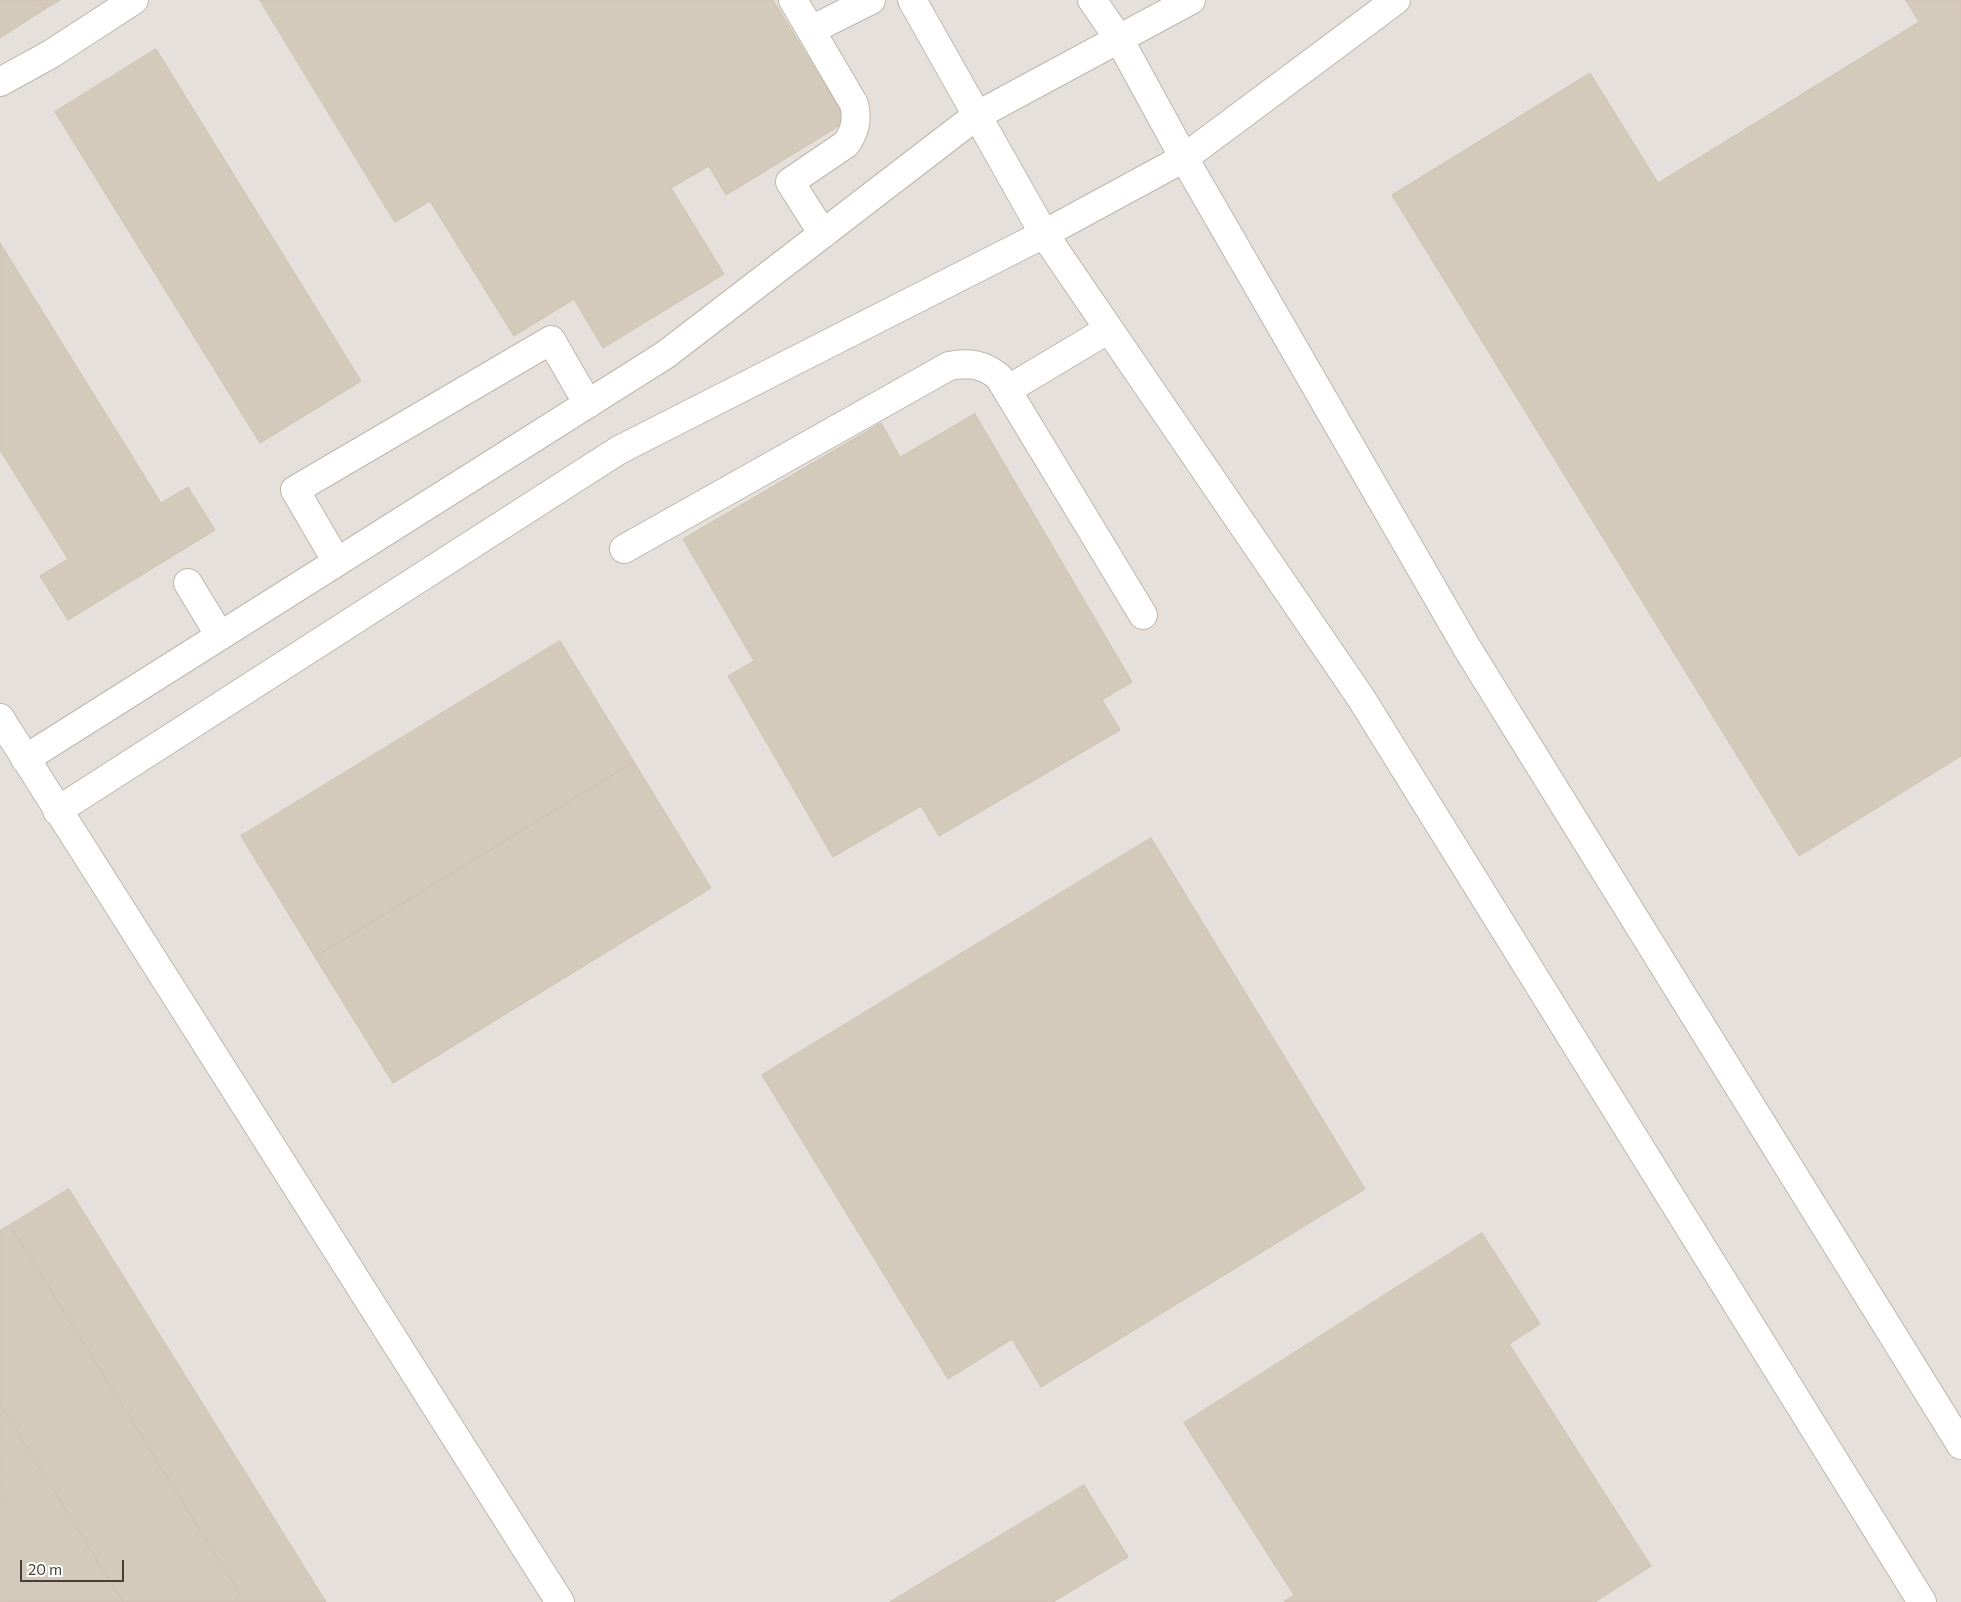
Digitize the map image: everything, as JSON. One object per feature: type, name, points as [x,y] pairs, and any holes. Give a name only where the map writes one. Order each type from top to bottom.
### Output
[{"type":"street","points":[[0,82],[51,54],[134,0]]},
{"type":"street","points":[[793,0],[854,104],[856,115],[852,136],[846,144],[790,182],[822,234]]},
{"type":"street","points":[[811,30],[871,0]]},
{"type":"street","points":[[912,0],[1044,234],[1361,698],[1922,1602]]},
{"type":"street","points":[[1092,0],[1119,39],[1184,158],[1468,648],[1961,1445]]},
{"type":"street","points":[[25,759],[664,355],[976,116],[1191,0]]},
{"type":"street","points":[[57,811],[619,450],[1044,234],[1184,158],[1396,0]]},
{"type":"street","points":[[1008,390],[1109,329]]},
{"type":"street","points":[[337,562],[295,490],[551,340],[588,404]]},
{"type":"street","points":[[624,549],[950,366],[964,363],[979,365],[999,377],[1143,615]]},
{"type":"street","points":[[188,583],[220,636]]},
{"type":"street","points":[[0,718],[57,811],[560,1602]]},
{"type":"shaded area","points":[[0,0],[1961,0],[1961,1602],[0,1602]]},
{"type":"building","points":[[0,0],[39,0],[45,9],[0,38]]},
{"type":"building","points":[[39,0],[60,0],[45,9]]},
{"type":"building","points":[[260,0],[773,0],[847,121],[726,195],[709,166],[671,188],[724,274],[603,348],[574,299],[514,336],[430,201],[395,222]]},
{"type":"building","points":[[1906,0],[1961,0],[1961,756],[1799,856],[1392,195],[1590,73],[1658,183],[1919,22]]},
{"type":"building","points":[[156,49],[361,381],[260,443],[55,112]]},
{"type":"building","points":[[0,243],[161,503],[188,487],[215,530],[68,620],[40,576],[68,559],[0,450]]},
{"type":"building","points":[[975,414],[1132,682],[1102,700],[1120,730],[939,836],[921,806],[833,857],[728,676],[754,661],[683,539],[881,423],[900,457]]},
{"type":"building","points":[[560,641],[634,762],[315,957],[241,836]]},
{"type":"building","points":[[634,762],[711,888],[393,1083],[315,957]]},
{"type":"building","points":[[1151,838],[1365,1189],[1041,1387],[1012,1339],[948,1379],[762,1075]]},
{"type":"building","points":[[69,1189],[326,1602],[245,1602],[10,1225]]},
{"type":"building","points":[[10,1225],[245,1602],[123,1602],[0,1404],[0,1231]]},
{"type":"building","points":[[1482,1233],[1540,1324],[1509,1344],[1651,1566],[1595,1602],[1284,1602],[1294,1595],[1184,1423]]},
{"type":"building","points":[[0,1404],[123,1602],[0,1602]]},
{"type":"building","points":[[1084,1485],[1128,1557],[1053,1602],[890,1602]]}]
